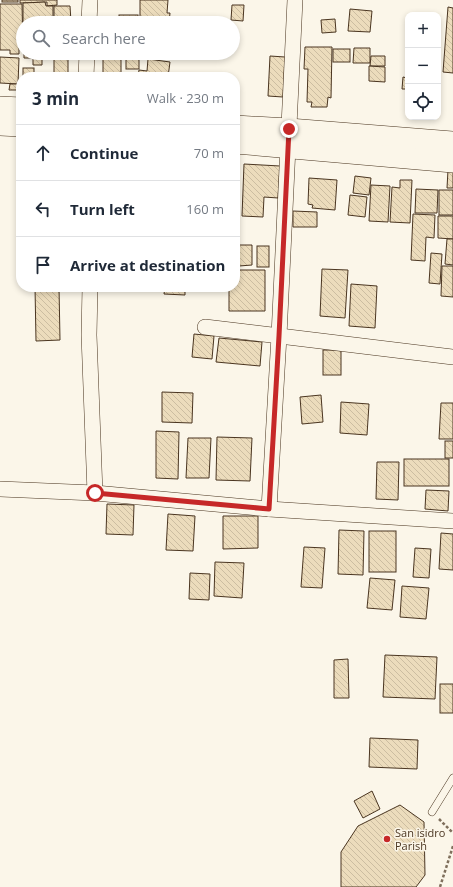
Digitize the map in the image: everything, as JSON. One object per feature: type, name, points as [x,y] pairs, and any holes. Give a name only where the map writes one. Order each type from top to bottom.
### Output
[{"type":"main road","points":[[0,107],[16,108]]},
{"type":"main road","points":[[0,125],[16,126]]},
{"type":"main road","points":[[240,127],[288,138],[453,162]]},
{"type":"main road","points":[[240,143],[288,138],[453,142]]},
{"type":"street","points":[[89,16],[90,0]]},
{"type":"street","points":[[269,509],[295,0]]},
{"type":"street","points":[[86,72],[87,60]]},
{"type":"street","points":[[90,292],[89,335],[95,493]]},
{"type":"street","points":[[205,327],[453,357]]},
{"type":"street","points":[[0,489],[95,493],[269,509],[453,521]]},
{"type":"lane","points":[[432,812],[453,778]]},
{"type":"path","points":[[432,812],[453,833]]},
{"type":"path","points":[[440,887],[453,846]]},
{"type":"building","points":[[2,0],[18,0],[18,2],[2,2]]},
{"type":"building","points":[[20,0],[57,0],[57,5],[47,6],[47,2],[20,3]]},
{"type":"building","points":[[140,0],[168,0],[167,13],[170,13],[170,16],[140,16]]},
{"type":"building","points":[[45,2],[46,6],[53,6],[53,16],[23,16],[23,3]]},
{"type":"building","points":[[0,4],[22,4],[22,16],[16,16],[16,54],[10,54],[10,50],[0,50]]},
{"type":"building","points":[[232,5],[244,5],[243,21],[240,21],[240,16],[231,16]]},
{"type":"building","points":[[54,6],[70,6],[71,16],[54,16]]},
{"type":"building","points":[[448,7],[453,8],[453,73],[443,72]]},
{"type":"building","points":[[350,9],[372,11],[370,32],[348,31]]},
{"type":"building","points":[[119,15],[138,15],[138,16]]},
{"type":"building","points":[[335,19],[336,32],[322,33],[321,20]]},
{"type":"building","points":[[305,47],[332,47],[331,98],[328,97],[327,107],[311,107],[312,102],[307,102],[308,69],[304,69]]},
{"type":"building","points":[[354,48],[370,48],[370,63],[353,63]]},
{"type":"building","points":[[333,49],[350,49],[350,62],[333,62]]},
{"type":"building","points":[[270,56],[285,57],[283,97],[268,96]]},
{"type":"building","points":[[371,56],[385,56],[385,66],[370,66]]},
{"type":"building","points":[[0,57],[16,58],[16,60],[19,60],[18,72],[16,72],[16,84],[0,83]]},
{"type":"building","points":[[33,60],[42,60],[42,65],[33,65]]},
{"type":"building","points":[[54,60],[68,60],[68,72],[54,72]]},
{"type":"building","points":[[103,60],[121,60],[121,72],[103,72]]},
{"type":"building","points":[[126,60],[139,60],[139,69],[126,69]]},
{"type":"building","points":[[148,60],[170,62],[169,72],[139,72],[139,70],[147,71]]},
{"type":"building","points":[[369,66],[385,67],[385,82],[369,81]]},
{"type":"building","points":[[23,68],[34,68],[34,72],[23,72]]},
{"type":"building","points":[[403,77],[405,78],[405,89],[402,89]]},
{"type":"building","points":[[10,84],[16,84],[16,90],[9,90]]},
{"type":"building","points":[[244,164],[280,166],[278,198],[264,197],[263,217],[242,216]]},
{"type":"building","points":[[448,170],[453,170],[453,188],[447,188]]},
{"type":"building","points":[[355,176],[371,178],[369,195],[353,193]]},
{"type":"building","points":[[309,178],[337,180],[335,210],[312,208],[313,205],[308,204]]},
{"type":"building","points":[[400,180],[412,180],[410,223],[390,222],[392,187],[400,188]]},
{"type":"building","points":[[371,185],[390,186],[388,222],[369,221]]},
{"type":"building","points":[[416,189],[438,190],[437,213],[415,213]]},
{"type":"building","points":[[439,190],[453,190],[453,215],[439,215]]},
{"type":"building","points":[[350,195],[367,197],[365,217],[348,215]]},
{"type":"building","points":[[293,211],[317,212],[317,227],[293,227]]},
{"type":"building","points":[[413,214],[435,215],[434,238],[426,237],[425,261],[411,260]]},
{"type":"building","points":[[438,216],[453,216],[453,239],[438,238]]},
{"type":"building","points":[[447,239],[453,239],[453,265],[445,264]]},
{"type":"building","points":[[240,245],[252,245],[252,265],[240,266]]},
{"type":"building","points":[[257,246],[269,246],[269,267],[257,267]]},
{"type":"building","points":[[431,253],[442,254],[440,284],[429,283]]},
{"type":"building","points":[[442,266],[453,266],[453,297],[441,296]]},
{"type":"building","points":[[322,269],[348,270],[345,318],[320,316]]},
{"type":"building","points":[[240,270],[265,270],[265,311],[229,311],[229,292],[240,292]]},
{"type":"building","points":[[351,284],[377,286],[375,328],[349,326]]},
{"type":"building","points":[[35,292],[59,292],[60,340],[36,341]]},
{"type":"building","points":[[164,292],[185,292],[185,295],[164,294]]},
{"type":"building","points":[[194,334],[214,336],[212,359],[192,357]]},
{"type":"building","points":[[219,338],[262,342],[260,366],[216,362]]},
{"type":"building","points":[[323,350],[341,350],[341,375],[323,375]]},
{"type":"building","points":[[162,392],[193,393],[192,423],[162,422]]},
{"type":"building","points":[[321,395],[323,422],[302,424],[300,397]]},
{"type":"building","points":[[341,402],[369,404],[367,435],[340,433]]},
{"type":"building","points":[[441,403],[453,403],[453,439],[439,439]]},
{"type":"building","points":[[156,431],[179,432],[178,479],[156,478]]},
{"type":"building","points":[[217,437],[252,438],[250,481],[216,480]]},
{"type":"building","points":[[188,438],[211,438],[209,478],[186,478]]},
{"type":"building","points":[[445,441],[453,441],[453,458],[445,458]]},
{"type":"building","points":[[404,459],[449,459],[449,486],[404,486]]},
{"type":"building","points":[[377,462],[399,462],[398,500],[376,499]]},
{"type":"building","points":[[426,490],[449,491],[448,511],[425,509]]},
{"type":"building","points":[[107,504],[134,505],[133,535],[106,534]]},
{"type":"building","points":[[168,514],[195,516],[193,551],[166,550]]},
{"type":"building","points":[[223,516],[258,516],[258,548],[223,549]]},
{"type":"building","points":[[339,530],[364,531],[363,575],[338,574]]},
{"type":"building","points":[[369,531],[396,531],[396,572],[369,572]]},
{"type":"building","points":[[441,533],[453,534],[453,570],[439,569]]},
{"type":"building","points":[[304,547],[325,548],[322,588],[301,587]]},
{"type":"building","points":[[415,548],[431,549],[429,578],[413,577]]},
{"type":"building","points":[[215,562],[244,563],[242,598],[214,596]]},
{"type":"building","points":[[190,573],[210,574],[209,600],[189,599]]},
{"type":"building","points":[[370,578],[395,580],[392,610],[367,608]]},
{"type":"building","points":[[402,586],[429,588],[426,619],[400,617]]},
{"type":"building","points":[[385,655],[437,657],[435,699],[383,697]]},
{"type":"building","points":[[348,659],[349,698],[334,698],[334,660]]},
{"type":"building","points":[[440,684],[453,684],[453,713],[440,713]]},
{"type":"building","points":[[370,738],[418,740],[417,769],[369,767]]},
{"type":"building","points":[[372,791],[380,809],[363,818],[354,801]]},
{"type":"building","name":"San isidro Parish","points":[[400,805],[424,822],[425,875],[416,887],[341,887],[341,852],[358,826]]},
{"type":"place","name":"San isidro Parish","points":[[387,839]]},
{"type":"route","points":[[95,493],[269,509],[289,129]]}]
